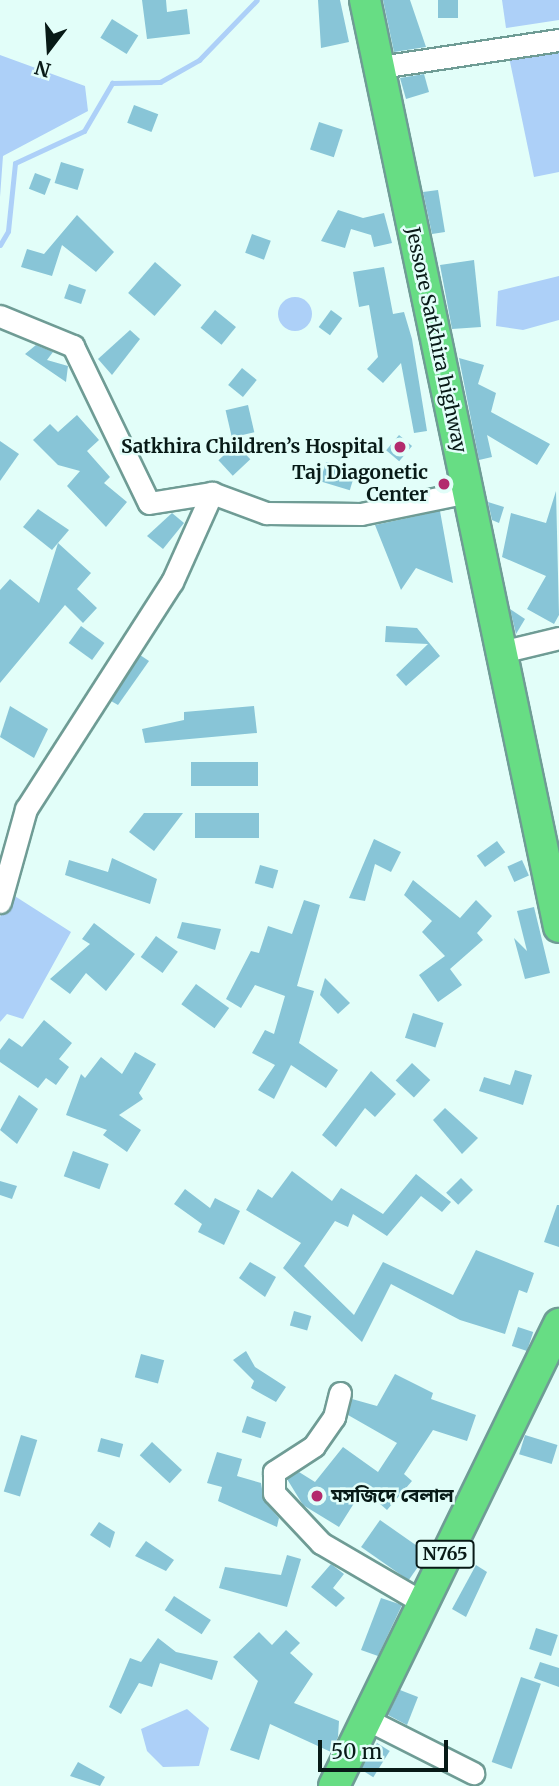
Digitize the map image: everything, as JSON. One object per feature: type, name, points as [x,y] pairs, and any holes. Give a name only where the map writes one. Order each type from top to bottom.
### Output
[{"type":"highway","name":"Jessore Satkhira highway","points":[[365,0],[467,492],[497,653],[559,927]]},
{"type":"highway","name":"N765","points":[[334,1786],[559,1324]]},
{"type":"street","points":[[380,67],[559,40]]},
{"type":"street","points":[[0,316],[73,346],[149,503],[212,493],[266,513],[361,514],[467,492]]},
{"type":"street","points":[[0,902],[26,809],[172,582],[212,493]]},
{"type":"street","points":[[497,653],[559,638]]},
{"type":"street","points":[[340,1393],[334,1417],[314,1446],[274,1472],[274,1493],[321,1542],[422,1602]]},
{"type":"street","points":[[368,1720],[473,1773]]},
{"type":"water","points":[[502,0],[559,0],[559,20],[506,28]]},
{"type":"water","points":[[559,47],[559,172],[534,177],[509,57]]},
{"type":"water","points":[[0,55],[85,86],[88,111],[3,156],[0,197]]},
{"type":"water","points":[[559,276],[559,320],[523,330],[496,326],[498,291]]},
{"type":"water","points":[[295,297],[307,302],[312,314],[307,326],[295,331],[283,326],[278,314],[283,302]]},
{"type":"water","points":[[10,893],[71,932],[23,1019],[7,1014],[0,1022],[0,917]]},
{"type":"water","points":[[187,1709],[209,1728],[199,1766],[163,1767],[147,1751],[141,1729]]},
{"type":"building","points":[[142,0],[166,0],[167,12],[187,9],[190,34],[147,39]]},
{"type":"building","points":[[318,0],[340,0],[349,42],[321,48]]},
{"type":"building","points":[[383,0],[410,0],[426,47],[394,52]]},
{"type":"building","points":[[438,0],[458,0],[458,18],[438,18]]},
{"type":"building","points":[[112,19],[138,35],[127,54],[100,38]]},
{"type":"building","points":[[424,74],[429,92],[406,99],[400,78]]},
{"type":"building","points":[[134,105],[158,114],[151,132],[127,123]]},
{"type":"building","points":[[319,122],[343,130],[334,157],[310,150]]},
{"type":"building","points":[[61,162],[84,169],[78,190],[55,183]]},
{"type":"building","points":[[35,173],[51,179],[45,195],[29,189]]},
{"type":"building","points":[[438,190],[445,232],[432,234],[423,192]]},
{"type":"building","points":[[338,210],[363,218],[384,213],[392,243],[374,247],[371,235],[351,229],[345,248],[321,241]]},
{"type":"building","points":[[77,215],[114,252],[96,272],[62,245],[52,276],[21,267],[27,249],[44,254]]},
{"type":"building","points":[[252,234],[271,241],[264,260],[245,253]]},
{"type":"building","points":[[474,260],[481,327],[452,329],[440,265]]},
{"type":"building","points":[[155,262],[181,285],[155,316],[128,293]]},
{"type":"building","points":[[384,267],[393,314],[404,312],[412,339],[427,431],[414,433],[401,363],[383,383],[367,369],[378,357],[369,305],[359,307],[353,272]]},
{"type":"building","points":[[69,284],[86,290],[81,304],[64,298]]},
{"type":"building","points":[[215,310],[236,327],[222,345],[201,328]]},
{"type":"building","points":[[331,310],[342,318],[330,335],[319,327]]},
{"type":"building","points":[[130,330],[140,339],[112,375],[98,359]]},
{"type":"building","points":[[36,345],[53,352],[47,360],[68,366],[66,382],[25,354]]},
{"type":"building","points":[[459,358],[484,365],[478,384],[496,393],[491,412],[550,444],[537,465],[487,435],[492,457],[479,460]]},
{"type":"building","points":[[242,368],[257,380],[243,397],[228,385]]},
{"type":"building","points":[[248,405],[254,432],[232,437],[226,410]]},
{"type":"building","points":[[77,415],[99,440],[87,451],[110,477],[104,483],[127,502],[106,527],[67,486],[80,471],[58,465],[33,440],[50,424],[58,432]]},
{"type":"building","points":[[399,435],[412,446],[399,461],[386,450]]},
{"type":"building","points":[[0,441],[19,454],[0,481]]},
{"type":"building","points":[[236,444],[250,459],[233,476],[218,460]]},
{"type":"building","points":[[326,462],[356,471],[350,490],[320,481]]},
{"type":"building","points":[[556,491],[559,615],[554,624],[527,609],[546,576],[502,557],[511,513],[546,523]]},
{"type":"building","points":[[488,502],[504,507],[499,523],[492,520]]},
{"type":"building","points":[[38,509],[69,530],[52,550],[23,527]]},
{"type":"building","points":[[440,511],[453,583],[416,568],[401,590],[375,525]]},
{"type":"building","points":[[172,513],[184,523],[163,549],[147,536]]},
{"type":"building","points":[[58,543],[91,573],[77,589],[97,608],[83,623],[65,605],[0,683],[0,590],[10,579],[39,603]]},
{"type":"building","points":[[510,609],[525,619],[516,634]]},
{"type":"building","points":[[81,626],[104,643],[92,660],[69,643]]},
{"type":"building","points":[[386,626],[417,628],[440,656],[406,686],[396,675],[428,644],[385,642]]},
{"type":"building","points":[[140,655],[149,661],[118,705],[111,701]]},
{"type":"building","points":[[10,706],[48,729],[34,758],[0,737]]},
{"type":"building","points":[[254,706],[257,733],[145,743],[142,729],[184,720],[184,712]]},
{"type":"building","points":[[191,762],[258,762],[258,786],[191,786]]},
{"type":"building","points":[[144,813],[183,813],[154,851],[129,832]]},
{"type":"building","points":[[195,813],[259,813],[259,838],[195,838]]},
{"type":"building","points":[[374,839],[401,852],[391,872],[375,864],[365,901],[349,898]]},
{"type":"building","points":[[497,841],[505,852],[485,867],[477,856]]},
{"type":"building","points":[[112,858],[157,879],[150,904],[65,875],[69,860],[108,872]]},
{"type":"building","points":[[522,860],[529,876],[514,882],[507,867]]},
{"type":"building","points":[[260,865],[278,870],[273,889],[255,883]]},
{"type":"building","points":[[413,880],[460,918],[476,900],[492,916],[477,933],[483,940],[450,969],[462,985],[438,1002],[419,975],[445,956],[422,932],[432,921],[404,895]]},
{"type":"building","points":[[304,900],[320,905],[297,986],[314,991],[299,1043],[338,1070],[326,1088],[291,1065],[274,1099],[258,1090],[275,1065],[252,1053],[265,1030],[274,1034],[285,996],[255,985],[241,1008],[226,999],[251,951],[259,953],[268,926],[292,934]]},
{"type":"building","points":[[534,907],[550,973],[525,979],[514,938],[527,951],[517,911]]},
{"type":"building","points":[[182,922],[221,929],[215,950],[177,938]]},
{"type":"building","points":[[94,923],[135,954],[106,991],[86,973],[70,994],[50,979],[90,944],[82,939]]},
{"type":"building","points":[[156,936],[178,952],[163,973],[141,957]]},
{"type":"building","points":[[325,978],[350,1003],[338,1014],[320,995]]},
{"type":"building","points":[[196,984],[229,1008],[214,1028],[181,1004]]},
{"type":"building","points":[[413,1013],[443,1023],[435,1048],[405,1038]]},
{"type":"building","points":[[44,1020],[72,1043],[59,1059],[69,1067],[56,1085],[46,1078],[38,1088],[0,1062],[0,1050],[9,1038],[22,1047]]},
{"type":"building","points":[[135,1052],[156,1064],[139,1093],[143,1099],[119,1115],[141,1130],[127,1152],[103,1135],[107,1130],[66,1115],[81,1074],[85,1078],[101,1057],[122,1074]]},
{"type":"building","points":[[412,1063],[430,1080],[414,1098],[396,1081]]},
{"type":"building","points":[[515,1070],[532,1075],[523,1105],[479,1091],[484,1077],[510,1085]]},
{"type":"building","points":[[371,1071],[396,1094],[375,1117],[365,1108],[336,1147],[322,1135]]},
{"type":"building","points":[[19,1095],[38,1109],[17,1144],[0,1130]]},
{"type":"building","points":[[445,1108],[478,1138],[462,1154],[433,1120]]},
{"type":"building","points":[[73,1151],[109,1164],[99,1189],[64,1176]]},
{"type":"building","points":[[292,1171],[332,1201],[341,1188],[383,1214],[416,1174],[451,1202],[442,1212],[421,1196],[387,1236],[353,1214],[348,1227],[335,1221],[304,1266],[354,1315],[383,1262],[453,1295],[476,1250],[534,1273],[527,1293],[519,1290],[505,1334],[460,1320],[391,1284],[362,1342],[283,1268],[301,1243],[246,1210],[258,1189],[272,1198]]},
{"type":"building","points":[[461,1178],[473,1190],[458,1205],[446,1193]]},
{"type":"building","points":[[0,1181],[17,1186],[12,1199],[0,1195]]},
{"type":"building","points":[[185,1189],[210,1208],[215,1198],[240,1211],[224,1245],[198,1232],[202,1224],[174,1204]]},
{"type":"building","points":[[559,1205],[559,1247],[544,1242]]},
{"type":"building","points":[[250,1262],[276,1277],[265,1297],[239,1278]]},
{"type":"building","points":[[294,1311],[311,1316],[307,1330],[290,1325]]},
{"type":"building","points":[[518,1327],[533,1332],[527,1351],[512,1346]]},
{"type":"building","points":[[246,1351],[255,1367],[286,1387],[276,1402],[251,1388],[254,1381],[233,1360]]},
{"type":"building","points":[[141,1354],[164,1360],[158,1383],[135,1377]]},
{"type":"building","points":[[395,1374],[433,1393],[431,1399],[476,1415],[467,1441],[433,1430],[404,1474],[412,1481],[387,1510],[363,1489],[339,1527],[303,1505],[287,1479],[299,1472],[315,1482],[343,1447],[378,1472],[397,1443],[348,1415],[352,1399],[377,1406]]},
{"type":"building","points":[[247,1416],[266,1422],[261,1438],[242,1432]]},
{"type":"building","points":[[21,1435],[37,1440],[20,1496],[4,1491]]},
{"type":"building","points":[[525,1435],[558,1445],[552,1464],[519,1454]]},
{"type":"building","points":[[101,1438],[123,1444],[120,1457],[97,1452]]},
{"type":"building","points":[[152,1442],[182,1470],[170,1483],[140,1455]]},
{"type":"building","points":[[217,1452],[242,1459],[237,1476],[261,1483],[264,1501],[279,1518],[277,1527],[218,1501],[222,1487],[207,1483]]},
{"type":"building","points":[[380,1520],[428,1553],[409,1580],[361,1547]]},
{"type":"building","points":[[99,1522],[115,1532],[110,1548],[90,1535]]},
{"type":"building","points":[[146,1541],[174,1560],[166,1571],[135,1556]]},
{"type":"building","points":[[287,1555],[301,1559],[287,1607],[219,1588],[225,1567],[281,1575]]},
{"type":"building","points":[[331,1564],[344,1574],[333,1588],[345,1598],[336,1607],[311,1587]]},
{"type":"building","points":[[476,1565],[487,1572],[466,1617],[452,1609]]},
{"type":"building","points":[[174,1596],[211,1620],[202,1634],[165,1610]]},
{"type":"building","points":[[381,1598],[402,1605],[378,1656],[361,1650]]},
{"type":"building","points":[[536,1628],[558,1635],[551,1656],[529,1649]]},
{"type":"building","points":[[286,1630],[300,1643],[290,1653],[313,1674],[294,1703],[339,1721],[338,1737],[331,1752],[270,1724],[259,1760],[230,1750],[258,1681],[233,1657],[259,1632],[272,1645]]},
{"type":"building","points":[[158,1638],[176,1652],[218,1661],[212,1680],[160,1663],[152,1687],[139,1683],[121,1714],[109,1707],[130,1658],[141,1662]]},
{"type":"building","points":[[540,1662],[559,1668],[559,1687],[534,1678]]},
{"type":"building","points":[[521,1677],[541,1684],[512,1769],[492,1762]]},
{"type":"building","points":[[400,1690],[418,1697],[407,1725],[388,1715]]},
{"type":"building","points":[[377,1743],[390,1751],[373,1777],[361,1769]]},
{"type":"building","points":[[78,1762],[105,1777],[100,1786],[70,1776]]},
{"type":"waterway","points":[[0,245],[8,231],[15,163],[84,131],[112,83],[160,82],[199,60],[257,0]]},
{"type":"place","name":"Satkhira Children’s Hospital","points":[[400,447]]},
{"type":"place","name":"Taj Diagonetic Center","points":[[444,484]]},
{"type":"place","name":"মসজিদে বেলাল","points":[[317,1496]]}]
